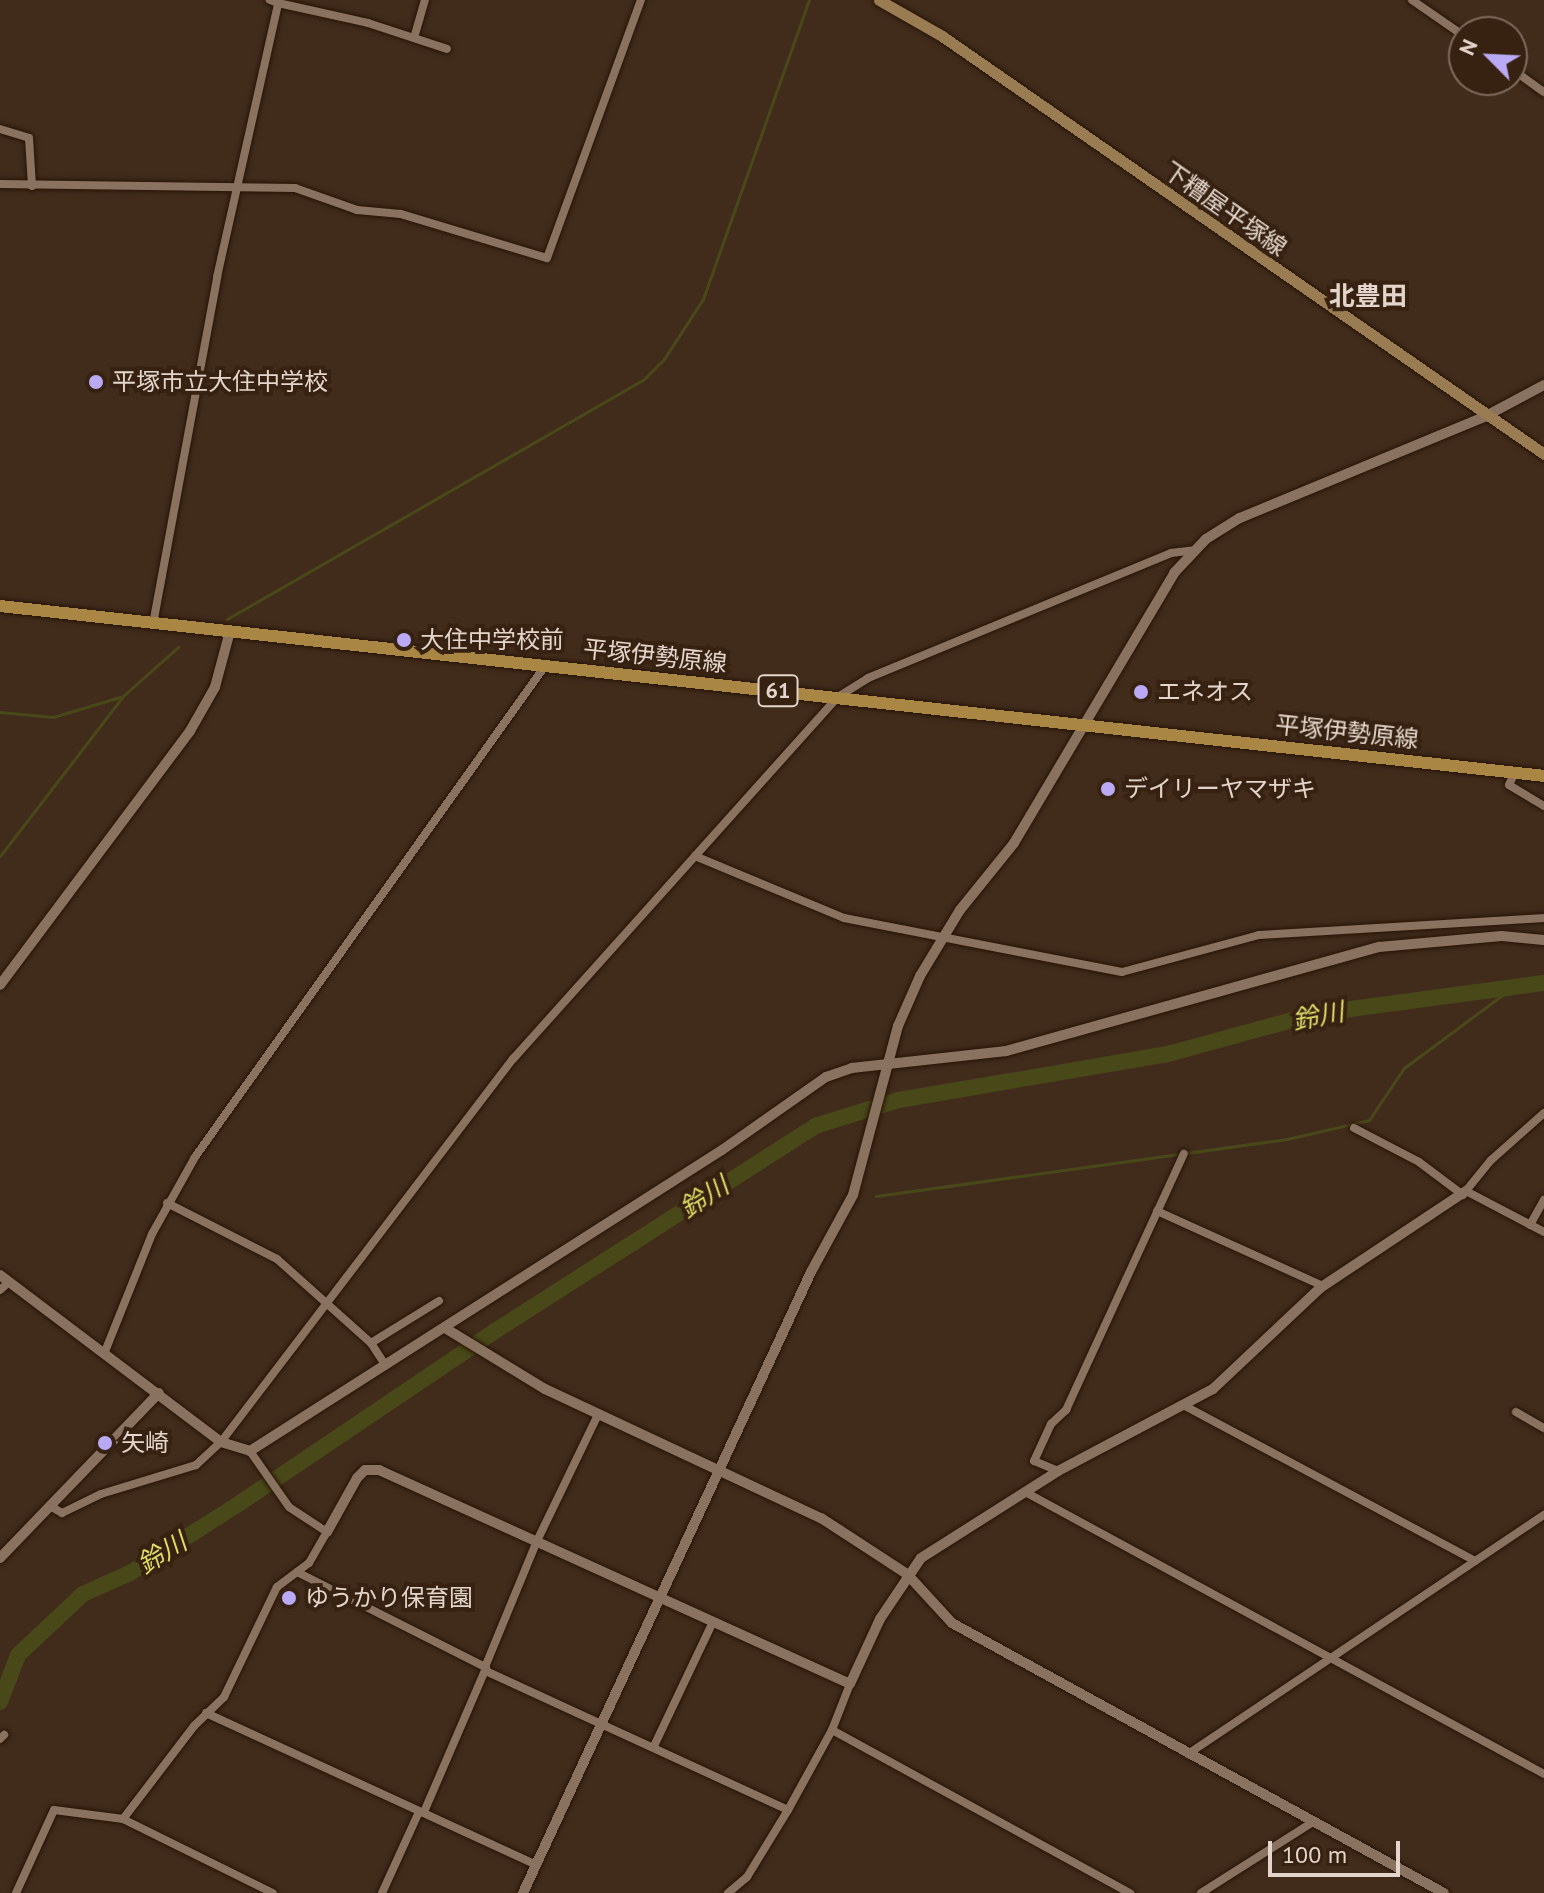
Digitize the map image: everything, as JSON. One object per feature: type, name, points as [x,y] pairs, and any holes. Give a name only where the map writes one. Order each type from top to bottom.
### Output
[{"type":"main road","name":"下糟屋平塚線","points":[[879,0],[942,36],[1484,417],[1544,454]]},
{"type":"main road","name":"平塚伊勢原線","points":[[3,606],[1544,776]]},
{"type":"street","points":[[414,38],[425,0]]},
{"type":"street","points":[[0,184],[295,188],[357,210],[401,214],[547,258],[641,0]]},
{"type":"street","points":[[1412,0],[1448,25]]},
{"type":"street","points":[[153,624],[235,189],[274,2],[447,49]]},
{"type":"street","points":[[0,129],[29,138],[32,186]]},
{"type":"street","points":[[523,1893],[718,1470],[853,1195],[869,1148],[898,1026],[941,938],[1014,843],[1174,573],[1194,550],[1240,518],[1484,417],[1544,385]]},
{"type":"street","points":[[50,1506],[62,1513],[101,1494],[196,1465],[221,1442],[326,1300],[513,1059],[838,697],[868,678],[1130,570],[1194,550]]},
{"type":"street","points":[[0,985],[190,731],[215,687],[230,631]]},
{"type":"street","points":[[104,1354],[167,1203],[545,666]]},
{"type":"street","points":[[1515,772],[1509,785],[1544,806]]},
{"type":"street","points":[[695,856],[844,918],[1122,972],[1259,935],[1544,918]]},
{"type":"street","points":[[250,1451],[448,1330],[722,1150],[805,1089],[852,1068],[1030,1045],[1379,947],[1487,937],[1544,940]]},
{"type":"street","points":[[728,1893],[747,1877],[788,1810],[832,1730],[850,1684],[907,1574],[921,1558],[1058,1471],[1185,1406],[1230,1376],[1323,1286],[1465,1193],[1491,1160],[1543,1115]]},
{"type":"street","points":[[1354,1128],[1419,1162],[1465,1193],[1544,1232]]},
{"type":"street","points":[[1058,1471],[1034,1461],[1051,1424],[1066,1410],[1184,1154]]},
{"type":"street","points":[[1530,1225],[1544,1200]]},
{"type":"street","points":[[167,1203],[277,1259],[371,1343],[386,1366]]},
{"type":"street","points":[[1157,1211],[1323,1286]]},
{"type":"street","points":[[0,1290],[5,1278],[221,1442],[250,1451],[289,1507],[327,1532]]},
{"type":"street","points":[[371,1343],[439,1301]]},
{"type":"street","points":[[448,1330],[598,1415],[821,1518],[907,1574],[952,1623],[1444,1893]]},
{"type":"street","points":[[0,1557],[159,1393]]},
{"type":"street","points":[[1185,1406],[1475,1561]]},
{"type":"street","points":[[1516,1412],[1544,1428]]},
{"type":"street","points":[[382,1893],[487,1669],[537,1541],[598,1415]]},
{"type":"street","points":[[123,1819],[206,1713],[224,1697],[277,1587],[309,1563],[357,1478],[365,1470],[379,1470],[850,1684]]},
{"type":"street","points":[[1027,1493],[1544,1774]]},
{"type":"street","points":[[1188,1754],[1544,1515]]},
{"type":"street","points":[[297,1572],[487,1669],[788,1810]]},
{"type":"street","points":[[654,1746],[713,1622]]},
{"type":"street","points":[[206,1713],[536,1865]]},
{"type":"street","points":[[832,1730],[1130,1893]]},
{"type":"street","points":[[16,1893],[54,1810],[123,1819],[273,1893]]},
{"type":"street","points":[[1201,1893],[1313,1822]]},
{"type":"waterway","points":[[227,619],[643,380],[664,359],[703,299],[809,0]]},
{"type":"waterway","points":[[0,856],[123,696],[178,647]]},
{"type":"waterway","points":[[0,712],[53,717],[120,697]]},
{"type":"waterway","name":"鈴川","points":[[0,1702],[18,1655],[83,1594],[130,1573],[240,1503],[495,1331],[815,1126],[899,1100],[1168,1054],[1314,1014],[1544,983]]},
{"type":"waterway","points":[[876,1196],[1287,1139],[1369,1120],[1404,1068],[1517,984]]},
{"type":"place","name":"平塚市立大住中学校","points":[[96,382]]},
{"type":"place","name":"大住中学校前","points":[[404,640]]},
{"type":"place","name":"エネオス","points":[[1141,692]]},
{"type":"place","name":"デイリーヤマザキ","points":[[1108,789]]},
{"type":"place","name":"矢崎","points":[[105,1443]]},
{"type":"place","name":"ゆうかり保育園","points":[[289,1598]]},
{"type":"district","name":"北豊田","points":[[1368,296]]}]
